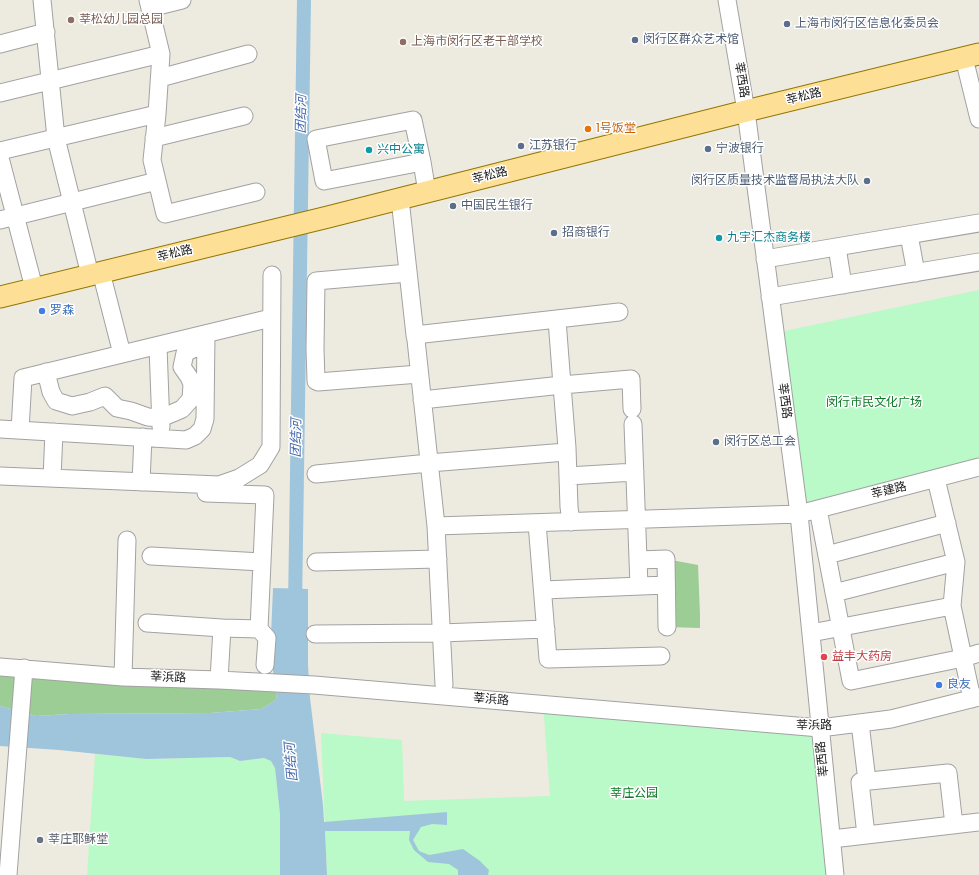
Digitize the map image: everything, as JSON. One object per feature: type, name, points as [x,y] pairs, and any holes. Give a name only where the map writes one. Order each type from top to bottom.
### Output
[{"type":"main road","name":"莘松路","points":[[0,297],[328,217],[746,111],[971,56]]},
{"type":"street","points":[[42,0],[56,138],[72,202],[122,354]]},
{"type":"street","points":[[182,0],[149,4],[161,54],[152,160],[166,214],[256,192]]},
{"type":"street","name":"莘西路","points":[[727,0],[746,111],[799,514],[835,875]]},
{"type":"street","points":[[0,44],[46,32]]},
{"type":"street","points":[[0,93],[161,54]]},
{"type":"street","points":[[160,78],[248,54]]},
{"type":"street","points":[[971,56],[979,119]]},
{"type":"street","points":[[0,151],[157,114]]},
{"type":"street","points":[[154,138],[244,116]]},
{"type":"street","points":[[422,162],[324,181],[316,139],[414,120],[422,162],[427,192]]},
{"type":"street","points":[[0,158],[8,218],[34,288]]},
{"type":"street","points":[[8,218],[157,181]]},
{"type":"street","points":[[400,199],[436,526],[444,685]]},
{"type":"street","points":[[766,259],[979,223]]},
{"type":"street","points":[[909,235],[916,273]]},
{"type":"street","points":[[837,247],[843,285]]},
{"type":"street","points":[[770,297],[979,262]]},
{"type":"street","points":[[408,273],[316,281],[316,381],[419,374]]},
{"type":"street","points":[[0,476],[219,484],[240,478],[260,465],[271,447],[272,275]]},
{"type":"street","points":[[415,335],[619,312]]},
{"type":"street","points":[[20,430],[23,378],[158,346],[206,340],[271,318]]},
{"type":"street","points":[[557,320],[571,522]]},
{"type":"street","points":[[46,372],[51,392],[56,401],[72,406],[90,402],[105,396],[117,408],[148,417],[161,418],[182,408],[191,399],[192,384],[182,367],[186,353],[206,340]]},
{"type":"street","points":[[0,429],[186,440],[195,436],[202,429],[205,419],[206,340]]},
{"type":"street","points":[[158,346],[162,438]]},
{"type":"street","points":[[422,400],[631,379],[639,586]]},
{"type":"street","points":[[52,478],[54,432]]},
{"type":"street","points":[[141,482],[143,437]]},
{"type":"street","points":[[316,474],[566,452]]},
{"type":"street","name":"莘建路","points":[[436,526],[799,514],[979,467]]},
{"type":"street","points":[[568,476],[635,472]]},
{"type":"street","points":[[936,479],[956,562],[952,606],[971,655],[976,698]]},
{"type":"street","points":[[158,492],[265,495],[259,629],[267,638],[265,665]]},
{"type":"street","points":[[818,509],[852,681],[971,655]]},
{"type":"street","points":[[537,523],[548,659],[661,656]]},
{"type":"street","points":[[827,555],[947,523]]},
{"type":"street","points":[[122,677],[127,540]]},
{"type":"street","points":[[151,556],[262,562]]},
{"type":"street","points":[[316,562],[438,559]]},
{"type":"street","points":[[638,560],[666,559],[667,627]]},
{"type":"street","points":[[834,593],[956,562]]},
{"type":"street","points":[[543,590],[666,585]]},
{"type":"street","points":[[811,633],[952,606]]},
{"type":"street","points":[[147,623],[259,629]]},
{"type":"street","points":[[219,680],[222,628]]},
{"type":"street","points":[[316,634],[441,633],[546,629]]},
{"type":"street","name":"莘浜路","points":[[0,667],[122,677],[273,682],[314,685],[820,728],[891,719],[976,698]]},
{"type":"street","points":[[8,875],[24,668]]},
{"type":"street","points":[[860,723],[867,781]]},
{"type":"street","points":[[866,835],[860,782],[867,781],[948,773],[954,825]]},
{"type":"street","points":[[832,839],[979,822]]},
{"type":"green space","name":"闵行市民文化广场","points":[[979,290],[979,468],[799,514],[775,333]]},
{"type":"green space","points":[[666,559],[698,565],[700,628],[667,627]]},
{"type":"green space","points":[[0,667],[273,682],[277,694],[276,700],[261,709],[210,713],[70,714],[36,716],[0,706]]},
{"type":"green space","name":"莘庄公园","points":[[541,704],[820,728],[835,875],[327,875],[321,733],[402,740],[404,801],[550,796],[544,717]]},
{"type":"green space","points":[[95,754],[146,759],[230,757],[240,761],[264,758],[271,761],[275,768],[280,814],[280,875],[87,875]]},
{"type":"water","points":[[273,588],[308,589],[308,665],[310,698],[324,822],[447,812],[447,825],[432,824],[421,827],[413,840],[419,851],[429,855],[463,849],[480,861],[489,870],[488,875],[458,875],[458,870],[449,864],[428,862],[414,850],[409,840],[410,831],[325,831],[327,875],[280,875],[280,814],[275,768],[271,761],[264,758],[240,761],[230,757],[146,759],[59,750],[0,746],[0,706],[36,716],[70,714],[210,713],[261,709],[276,700],[277,694],[273,671],[271,635]]},
{"type":"waterway","name":"团结河","points":[[295,608],[304,0]]},
{"type":"place","name":"莘松幼儿园总园","points":[[71,20]]},
{"type":"place","name":"上海市闵行区信息化委员会","points":[[787,24]]},
{"type":"place","name":"闵行区群众艺术馆","points":[[635,40]]},
{"type":"place","name":"上海市闵行区老干部学校","points":[[403,42]]},
{"type":"place","name":"1号饭堂","points":[[588,129]]},
{"type":"place","name":"江苏银行","points":[[521,146]]},
{"type":"place","name":"宁波银行","points":[[708,149]]},
{"type":"place","name":"兴中公寓","points":[[369,150]]},
{"type":"place","name":"闵行区质量技术监督局执法大队","points":[[867,181]]},
{"type":"place","name":"中国民生银行","points":[[453,206]]},
{"type":"place","name":"招商银行","points":[[554,233]]},
{"type":"place","name":"九宇汇杰商务楼","points":[[719,238]]},
{"type":"place","name":"罗森","points":[[42,311]]},
{"type":"place","name":"闵行区总工会","points":[[716,442]]},
{"type":"place","name":"益丰大药房","points":[[824,657]]},
{"type":"place","name":"良友","points":[[939,685]]},
{"type":"place","name":"莘庄耶稣堂","points":[[40,840]]}]
